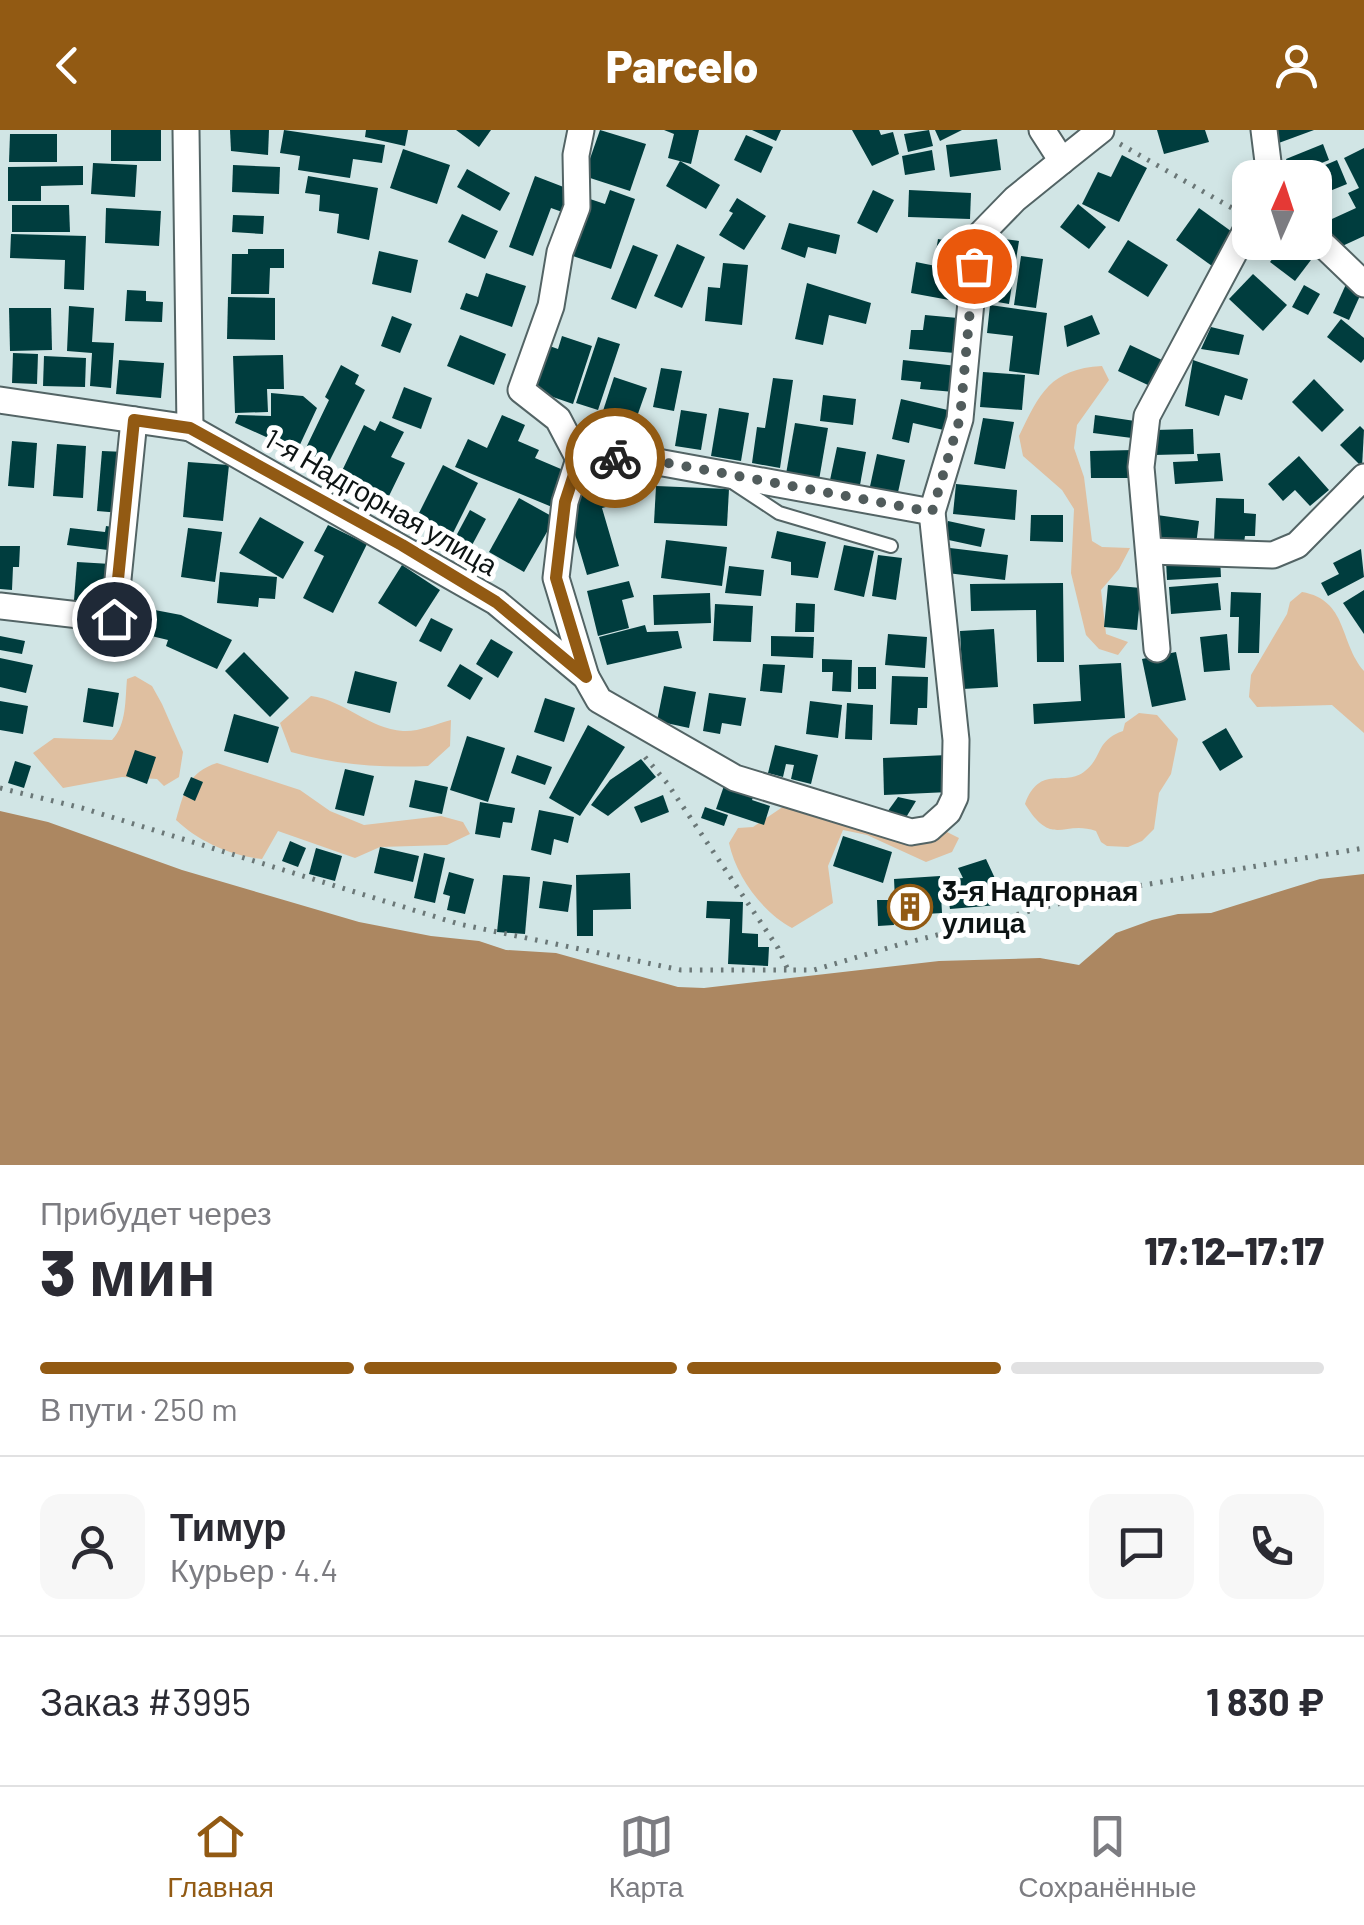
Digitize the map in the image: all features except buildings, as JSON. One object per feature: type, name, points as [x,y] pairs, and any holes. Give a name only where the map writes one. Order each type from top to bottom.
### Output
[{"type":"street","points":[[186,130],[190,428]]},
{"type":"street","points":[[581,130],[576,155],[577,207],[560,252],[551,306],[521,390],[558,419],[579,459],[565,502],[556,578],[586,677]]},
{"type":"street","points":[[1042,130],[1062,162]]},
{"type":"street","points":[[1264,130],[1268,160]]},
{"type":"street","points":[[579,459],[662,462],[932,512],[960,418],[977,238],[1016,200],[1100,131]]},
{"type":"street","points":[[1158,649],[1141,467],[1148,416],[1232,237]]},
{"type":"street","points":[[1332,253],[1364,284]]},
{"type":"street","name":"1-я Надгорная улица","points":[[0,400],[190,428],[402,545],[496,602],[586,677],[599,700],[735,778],[911,832],[929,829],[948,812],[956,797],[956,740],[932,512]]},
{"type":"street","points":[[0,606],[114,619],[134,420]]},
{"type":"street","points":[[1150,551],[1273,555],[1298,545],[1364,477]]},
{"type":"lane","points":[[719,473],[779,514],[891,546]]},
{"type":"path","points":[[1100,131],[1232,210]]},
{"type":"path","points":[[644,756],[668,784],[778,948],[788,970]]},
{"type":"path","points":[[0,788],[82,808],[459,924],[681,970],[814,970],[898,944],[1108,891],[1364,848]]},
{"type":"shaded area","points":[[1102,366],[1109,380],[1077,425],[1074,448],[1084,477],[1092,541],[1102,547],[1130,548],[1101,590],[1106,634],[1128,642],[1118,655],[1099,649],[1086,635],[1071,573],[1074,509],[1062,490],[1023,456],[1019,436],[1041,396],[1058,378]]},
{"type":"shaded area","points":[[1302,592],[1328,604],[1364,671],[1364,733],[1332,705],[1257,707],[1249,697],[1251,675],[1287,614],[1290,602]]},
{"type":"shaded area","points":[[135,676],[152,686],[183,752],[179,777],[164,786],[157,779],[122,777],[63,788],[33,753],[54,738],[112,740],[123,719],[127,679]]},
{"type":"shaded area","points":[[311,696],[391,729],[415,730],[451,720],[450,746],[428,766],[359,765],[291,752],[280,723]]},
{"type":"shaded area","points":[[1139,713],[1157,715],[1178,739],[1171,774],[1159,793],[1154,829],[1142,841],[1128,847],[1107,846],[1096,831],[1085,828],[1059,830],[1043,826],[1025,804],[1031,792],[1045,780],[1069,778],[1085,771],[1103,744],[1123,731],[1125,723]]},
{"type":"shaded area","points":[[217,763],[300,790],[330,811],[364,825],[441,816],[463,822],[470,834],[447,845],[380,847],[355,858],[278,831],[262,859],[239,855],[205,841],[176,820],[193,778]]},
{"type":"shaded area","points":[[846,798],[931,824],[959,838],[952,852],[926,862],[867,835],[843,830],[828,866],[833,903],[792,928],[770,913],[752,892],[729,843],[738,828],[753,827],[784,806],[806,809]]},
{"type":"shaded area","points":[[0,811],[48,822],[182,870],[359,922],[479,941],[506,950],[556,953],[678,987],[704,988],[939,961],[1040,958],[1079,965],[1116,933],[1152,920],[1211,913],[1320,879],[1364,874],[1364,1165],[0,1165]]},
{"type":"way so far","points":[[615,458],[662,462],[932,512],[960,418],[974,266]]},
{"type":"place","name":"3-я Надгорная улица","points":[[910,907]]},
{"type":"route","points":[[114,619],[134,420],[190,428],[402,545],[496,602],[586,677],[556,578],[565,502],[579,459],[615,458]]}]
